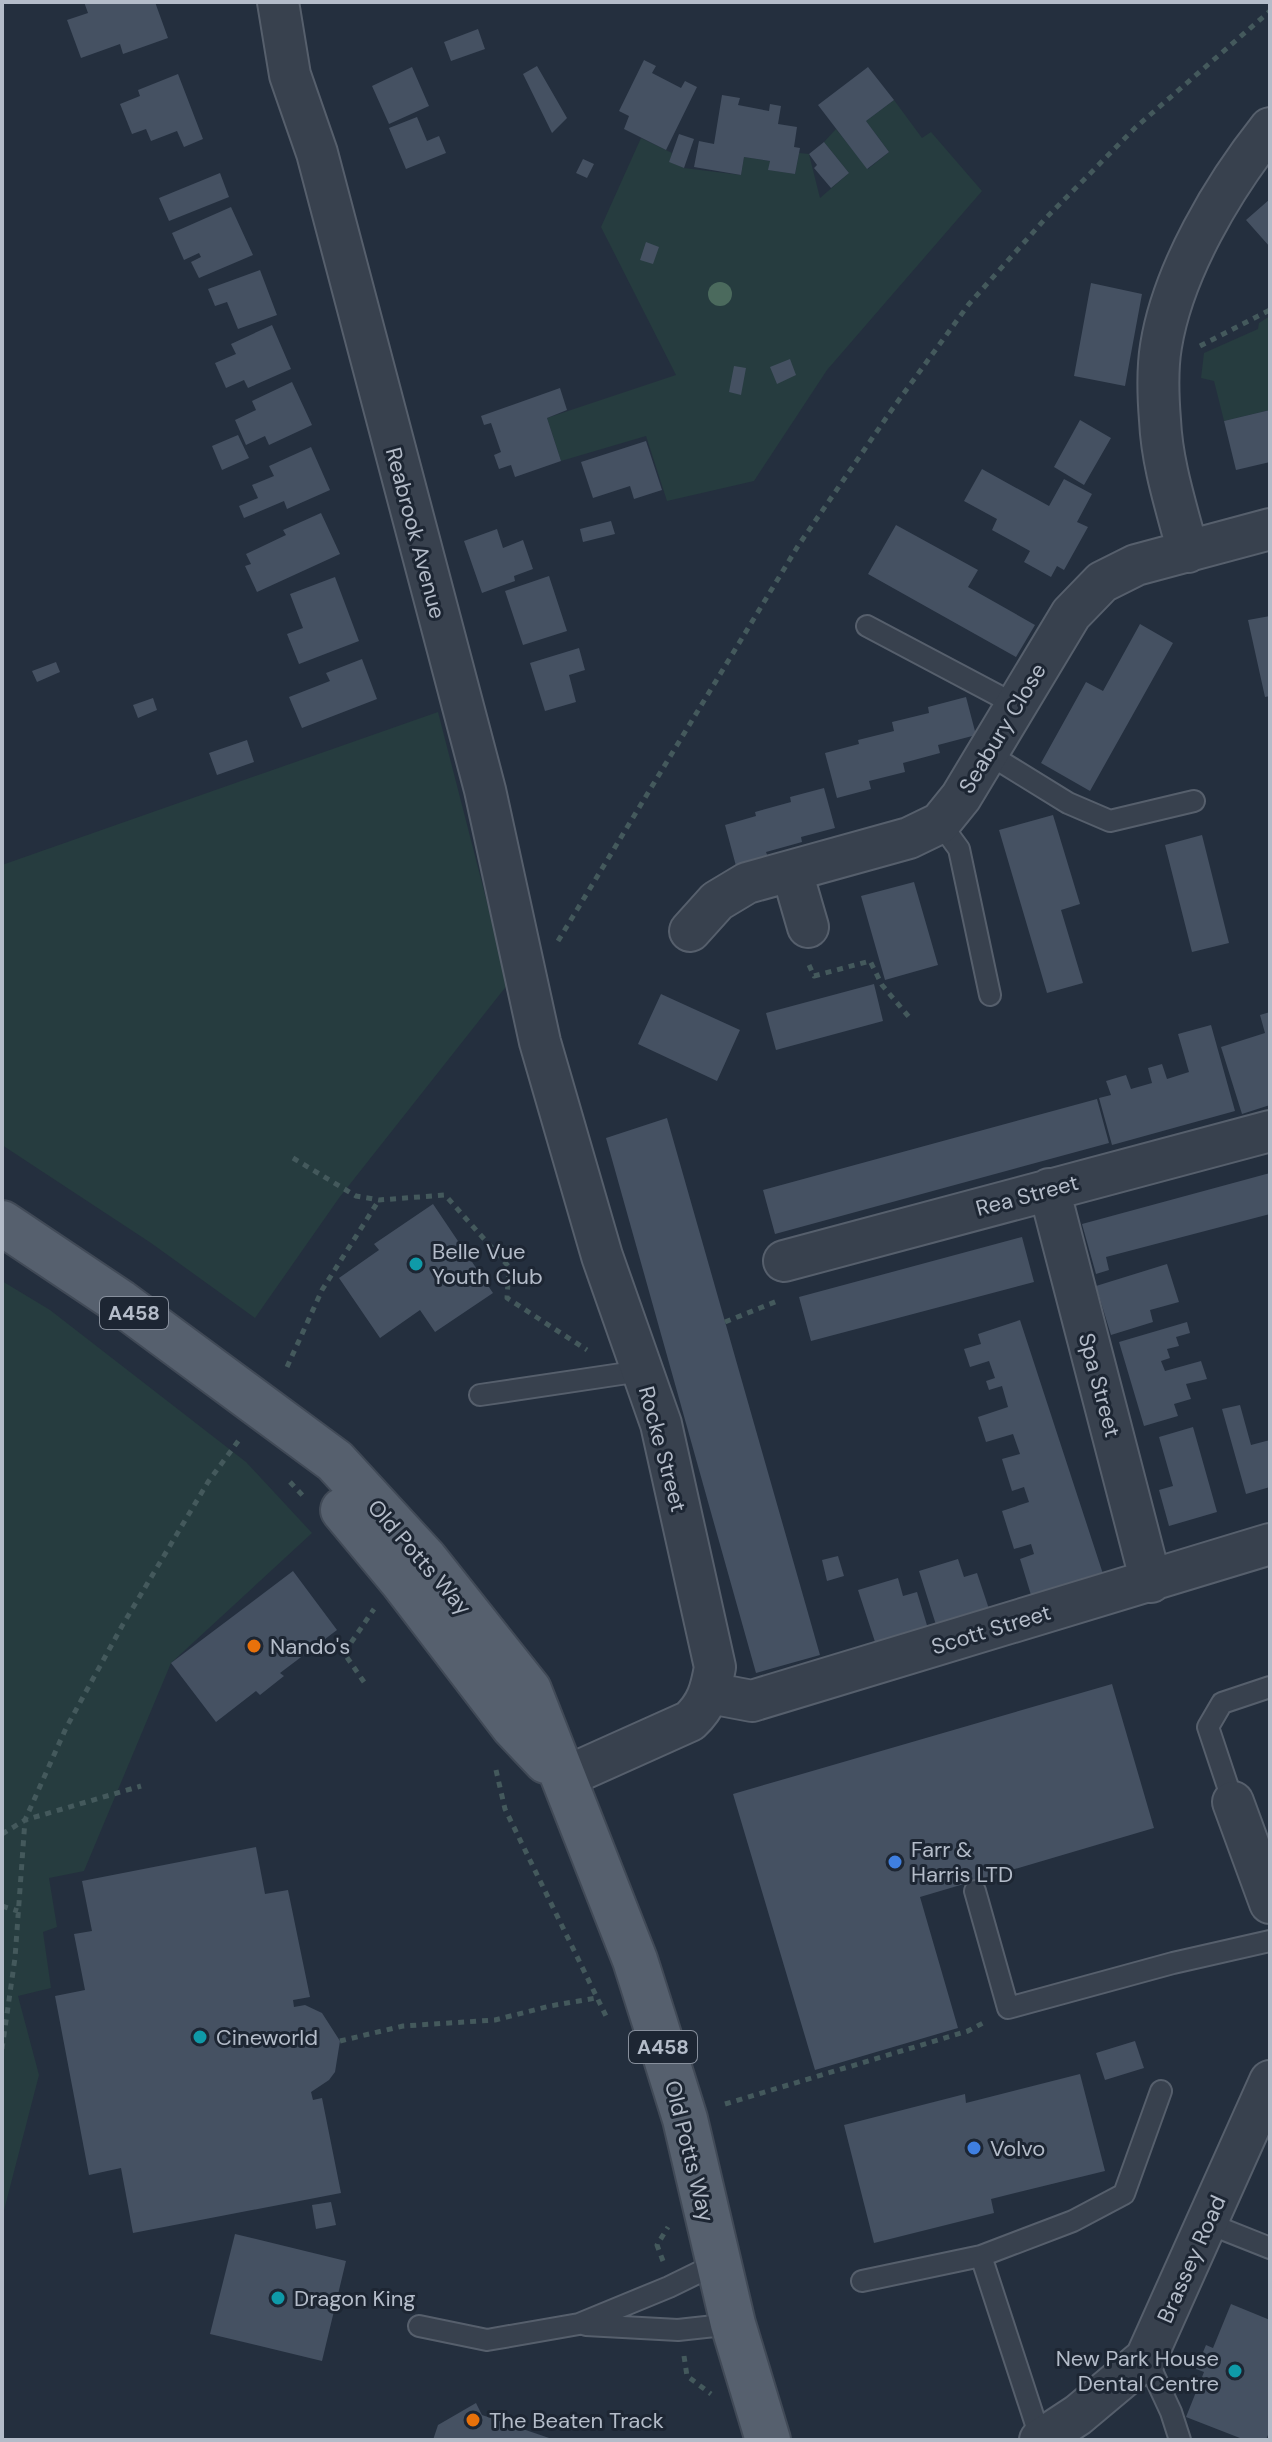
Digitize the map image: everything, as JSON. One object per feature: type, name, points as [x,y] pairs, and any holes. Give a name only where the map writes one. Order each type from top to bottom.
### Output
[{"type":"main road","name":"Old Potts Way","points":[[2,1223],[120,1302],[252,1422],[335,1461],[425,1559],[529,1690],[635,1960],[685,2119],[733,2324],[768,2440]]},
{"type":"street","name":"Reabrook Avenue","points":[[270,10],[317,153],[485,790],[540,1042]]},
{"type":"street","points":[[1188,552],[1168,472],[1160,423],[1158,381],[1161,347],[1182,274],[1246,158],[1270,128]]},
{"type":"street","name":"Seabury Close","points":[[690,931],[717,901],[747,883],[909,838],[940,823],[961,797],[1071,614],[1102,582],[1136,565],[1270,529]]},
{"type":"street","points":[[792,872],[808,927]]},
{"type":"street","name":"Rocke Street","points":[[540,1042],[632,1372],[661,1424],[715,1667],[710,1693]]},
{"type":"street","name":"Rea Street","points":[[784,1261],[1270,1131]]},
{"type":"street","name":"Spa Street","points":[[1049,1189],[1151,1582]]},
{"type":"street","name":"Scott Street","points":[[710,1693],[752,1701],[1270,1544]]},
{"type":"street","points":[[563,1778],[690,1721],[703,1708],[710,1693]]},
{"type":"street","points":[[1233,1802],[1270,1903]]},
{"type":"street","name":"Brassey Road","points":[[1056,2436],[1146,2358],[1270,2081]]},
{"type":"lane","points":[[867,626],[1016,705]]},
{"type":"lane","points":[[987,753],[1068,803],[1110,821],[1194,801]]},
{"type":"lane","points":[[940,823],[959,849],[990,995]]},
{"type":"lane","points":[[480,1395],[632,1372]]},
{"type":"lane","points":[[1233,1802],[1208,1727],[1222,1703],[1270,1687]]},
{"type":"lane","points":[[975,1891],[1008,2008],[1173,1963],[1270,1941]]},
{"type":"lane","points":[[862,2281],[981,2256],[1073,2221],[1124,2194],[1161,2091]]},
{"type":"lane","points":[[1207,2223],[1270,2248]]},
{"type":"lane","points":[[981,2256],[1056,2436]]},
{"type":"lane","points":[[419,2326],[487,2340],[579,2324],[718,2263]]},
{"type":"lane","points":[[579,2324],[678,2330],[733,2324]]},
{"type":"lane","points":[[1146,2358],[1171,2412],[1180,2440]]},
{"type":"path","points":[[528,993],[798,546],[969,304],[1045,219],[1136,127],[1270,11]]},
{"type":"path","points":[[1161,347],[1195,349],[1270,310]]},
{"type":"path","points":[[808,927],[802,947],[814,976],[870,961],[882,985],[909,1017]]},
{"type":"path","points":[[293,1158],[356,1196],[379,1200],[445,1195],[509,1267],[507,1298],[632,1372]]},
{"type":"path","points":[[287,1367],[322,1290],[379,1200]]},
{"type":"path","points":[[2,2049],[15,1958],[25,1820],[66,1728],[122,1626],[208,1482],[252,1422]]},
{"type":"path","points":[[285,1478],[306,1499]]},
{"type":"path","points":[[364,1682],[344,1653],[380,1602]]},
{"type":"path","points":[[495,1765],[505,1809],[609,2022]]},
{"type":"path","points":[[2,1834],[25,1820],[141,1786]]},
{"type":"path","points":[[2,1906],[18,1911]]},
{"type":"path","points":[[340,2041],[403,2026],[495,2020],[596,1998]]},
{"type":"path","points":[[725,2104],[968,2031],[1008,2008]]},
{"type":"path","points":[[664,2264],[657,2245],[668,2225],[668,2214]]},
{"type":"green space","points":[[894,100],[922,138],[931,132],[982,191],[827,370],[754,481],[667,501],[646,436],[561,461],[547,418],[676,375],[601,227],[641,138],[672,153],[670,162],[684,168],[741,175],[744,157],[770,161],[769,170],[795,174],[799,153],[809,154],[820,198],[849,173],[824,142],[836,129],[868,169],[889,152],[866,121]]},
{"type":"green space","points":[[1270,316],[1270,410],[1224,421],[1214,381],[1201,378],[1204,353],[1258,329],[1259,323]]},
{"type":"green space","points":[[438,712],[508,984],[339,1198],[255,1318],[151,1243],[2,1145],[2,865]]},
{"type":"green space","points":[[2,1281],[50,1310],[246,1462],[312,1533],[171,1663],[84,1871],[49,1878],[57,1927],[43,1932],[51,1988],[18,1996],[39,2075],[2,2218]]},
{"type":"building","points":[[84,2],[155,2],[168,38],[123,54],[120,44],[81,58],[67,20],[88,13]]},
{"type":"building","points":[[478,29],[485,49],[451,61],[444,42]]},
{"type":"building","points":[[644,60],[656,66],[652,73],[681,88],[685,81],[697,87],[666,150],[624,129],[629,116],[619,111]]},
{"type":"building","points":[[537,66],[567,118],[552,133],[523,74]]},
{"type":"building","points":[[412,67],[429,106],[389,124],[372,86]]},
{"type":"building","points":[[868,67],[894,100],[866,121],[889,152],[867,169],[818,105]]},
{"type":"building","points":[[178,74],[203,139],[184,147],[177,131],[151,141],[146,129],[132,134],[120,104],[140,96],[138,90]]},
{"type":"building","points":[[722,95],[740,98],[738,105],[769,111],[770,104],[781,106],[778,124],[797,127],[794,147],[800,148],[795,174],[768,170],[770,161],[744,157],[741,175],[694,167],[699,141],[714,144]]},
{"type":"building","points":[[417,117],[427,141],[439,136],[446,153],[406,169],[389,128]]},
{"type":"building","points":[[679,134],[694,139],[684,168],[669,162]]},
{"type":"building","points":[[824,142],[849,173],[831,188],[814,168],[817,165],[809,154]]},
{"type":"building","points":[[583,159],[594,164],[587,178],[576,173]]},
{"type":"building","points":[[220,173],[229,197],[169,221],[159,198]]},
{"type":"building","points":[[1270,199],[1270,247],[1246,220]]},
{"type":"building","points":[[231,207],[253,255],[199,278],[191,262],[201,257],[199,253],[184,260],[172,233]]},
{"type":"building","points":[[646,242],[659,247],[653,264],[640,260]]},
{"type":"building","points":[[260,270],[277,315],[238,329],[227,302],[215,306],[208,289]]},
{"type":"building","points":[[1091,283],[1142,294],[1125,386],[1074,376]]},
{"type":"building","points":[[272,325],[291,369],[248,388],[244,380],[226,388],[215,363],[236,354],[231,344]]},
{"type":"building","points":[[790,359],[796,375],[777,384],[770,367]]},
{"type":"building","points":[[734,366],[746,368],[741,395],[729,392]]},
{"type":"building","points":[[292,382],[312,425],[269,445],[265,436],[246,445],[235,420],[256,410],[252,401]]},
{"type":"building","points":[[560,388],[567,410],[547,418],[561,461],[515,477],[511,465],[499,469],[494,455],[501,452],[491,423],[484,425],[481,416]]},
{"type":"building","points":[[1270,410],[1270,462],[1236,470],[1224,421]]},
{"type":"building","points":[[1080,420],[1111,438],[1084,485],[1054,467]]},
{"type":"building","points":[[238,435],[249,458],[222,470],[212,446]]},
{"type":"building","points":[[646,441],[662,490],[634,499],[630,486],[593,498],[581,462]]},
{"type":"building","points":[[311,447],[330,490],[287,509],[284,501],[244,518],[239,506],[258,498],[252,485],[274,476],[269,466]]},
{"type":"building","points":[[982,469],[1049,506],[1064,479],[1092,494],[1077,522],[1088,527],[1064,570],[1057,566],[1051,577],[1024,562],[1030,551],[992,530],[997,519],[964,501]]},
{"type":"building","points":[[321,513],[340,554],[257,592],[245,566],[251,564],[246,554],[286,535],[283,530]]},
{"type":"building","points":[[611,521],[615,534],[583,542],[580,529]]},
{"type":"building","points":[[896,525],[978,570],[968,587],[1035,625],[1016,657],[868,574]]},
{"type":"building","points":[[497,529],[503,548],[523,540],[533,569],[514,576],[515,581],[482,593],[464,541]]},
{"type":"building","points":[[549,576],[567,631],[523,645],[505,591]]},
{"type":"building","points":[[335,577],[359,641],[299,664],[287,634],[303,628],[290,594]]},
{"type":"building","points":[[1270,616],[1270,696],[1265,697],[1248,620]]},
{"type":"building","points":[[1140,624],[1173,643],[1090,791],[1041,763],[1086,682],[1103,691]]},
{"type":"building","points":[[579,648],[585,670],[569,675],[576,702],[545,711],[530,663]]},
{"type":"building","points":[[362,659],[377,699],[302,728],[289,697],[330,681],[326,673]]},
{"type":"building","points":[[56,662],[60,672],[37,682],[32,671]]},
{"type":"building","points":[[966,697],[976,735],[938,745],[940,753],[903,763],[905,772],[869,781],[871,789],[837,798],[825,753],[894,731],[892,722],[929,713],[928,707]]},
{"type":"building","points":[[153,698],[157,710],[138,718],[133,705]]},
{"type":"building","points":[[247,740],[254,762],[217,775],[209,753]]},
{"type":"building","points":[[824,788],[835,828],[801,837],[802,842],[766,852],[768,857],[736,866],[725,825],[756,816],[755,812],[791,802],[790,797]]},
{"type":"building","points":[[1053,815],[1080,904],[1061,910],[1083,983],[1047,993],[999,830]]},
{"type":"building","points":[[1202,835],[1229,943],[1192,952],[1165,845]]},
{"type":"building","points":[[914,882],[938,965],[885,980],[861,896]]},
{"type":"building","points":[[874,984],[883,1021],[776,1050],[766,1013]]},
{"type":"building","points":[[661,994],[740,1030],[717,1081],[638,1044]]},
{"type":"building","points":[[1270,1012],[1270,1105],[1242,1114],[1221,1047],[1265,1033],[1260,1015]]},
{"type":"building","points":[[1211,1025],[1235,1111],[1112,1145],[1099,1098],[1111,1095],[1106,1081],[1126,1075],[1131,1089],[1152,1083],[1148,1068],[1162,1064],[1167,1079],[1189,1072],[1178,1034]]},
{"type":"building","points":[[1097,1099],[1109,1143],[775,1234],[763,1190]]},
{"type":"building","points":[[667,1118],[820,1655],[756,1673],[606,1138]]},
{"type":"building","points":[[1270,1173],[1270,1214],[1106,1257],[1109,1270],[1096,1274],[1082,1224]]},
{"type":"building","name":"Belle Vue Youth Club","points":[[433,1204],[493,1293],[435,1332],[420,1310],[380,1338],[339,1278],[379,1250],[374,1244]]},
{"type":"building","points":[[1022,1237],[1034,1282],[811,1341],[799,1297]]},
{"type":"building","points":[[1167,1264],[1179,1302],[1150,1310],[1153,1322],[1111,1335],[1096,1286]]},
{"type":"building","points":[[1020,1320],[1105,1580],[1050,1598],[1048,1590],[1031,1595],[1020,1559],[1034,1554],[1031,1544],[1014,1549],[1002,1511],[1029,1502],[1024,1487],[1012,1491],[1002,1459],[1020,1454],[1013,1434],[986,1442],[978,1417],[1008,1407],[1002,1386],[989,1390],[986,1381],[995,1378],[989,1361],[970,1367],[964,1349],[981,1344],[978,1334]]},
{"type":"building","points":[[1187,1322],[1190,1333],[1176,1337],[1179,1346],[1167,1349],[1170,1358],[1161,1361],[1165,1371],[1201,1361],[1207,1379],[1186,1384],[1191,1399],[1174,1404],[1178,1416],[1144,1426],[1119,1342]]},
{"type":"building","points":[[1240,1405],[1251,1445],[1270,1440],[1270,1487],[1246,1494],[1222,1409]]},
{"type":"building","points":[[1193,1427],[1217,1512],[1169,1526],[1159,1490],[1173,1486],[1159,1437]]},
{"type":"building","points":[[838,1556],[844,1576],[827,1581],[822,1560]]},
{"type":"building","points":[[958,1559],[964,1577],[977,1573],[990,1612],[937,1628],[919,1571]]},
{"type":"building","name":"Nando's","points":[[293,1571],[337,1630],[280,1673],[284,1676],[260,1695],[256,1691],[216,1722],[171,1663]]},
{"type":"building","points":[[898,1578],[903,1596],[917,1592],[929,1632],[877,1648],[858,1590]]},
{"type":"building","name":"Farr & Harris LTD","points":[[1112,1684],[1154,1828],[920,1897],[958,2028],[815,2070],[733,1794]]},
{"type":"building","name":"Cineworld","points":[[256,1847],[265,1894],[288,1890],[310,1997],[293,2000],[294,2007],[305,2005],[322,2013],[340,2041],[335,2072],[311,2092],[313,2100],[322,2098],[341,2193],[133,2233],[121,2168],[89,2175],[55,1996],[85,1990],[74,1934],[92,1931],[82,1881]]},
{"type":"building","points":[[1135,2041],[1144,2068],[1105,2080],[1096,2053]]},
{"type":"building","name":"Volvo","points":[[1080,2074],[1105,2171],[991,2199],[994,2213],[874,2243],[844,2125],[965,2094],[966,2103]]},
{"type":"building","points":[[331,2202],[336,2225],[316,2229],[312,2205]]},
{"type":"building","name":"Dragon King","points":[[235,2234],[346,2261],[322,2361],[210,2334]]},
{"type":"building","name":"New Park House Dental Centre","points":[[1231,2304],[1270,2320],[1270,2430],[1266,2440],[1245,2440],[1186,2417],[1204,2372],[1196,2369],[1206,2345],[1213,2348]]},
{"type":"building","name":"The Beaten Track","points":[[476,2403],[482,2415],[555,2440],[433,2440],[438,2425]]},
{"type":"place","name":"Belle Vue Youth Club","points":[[416,1264]]},
{"type":"place","name":"Nando's","points":[[254,1646]]},
{"type":"place","name":"Farr & Harris LTD","points":[[895,1862]]},
{"type":"place","name":"Cineworld","points":[[200,2037]]},
{"type":"place","name":"Volvo","points":[[974,2148]]},
{"type":"place","name":"Dragon King","points":[[278,2298]]},
{"type":"place","name":"New Park House Dental Centre","points":[[1235,2371]]},
{"type":"place","name":"The Beaten Track","points":[[473,2420]]}]
